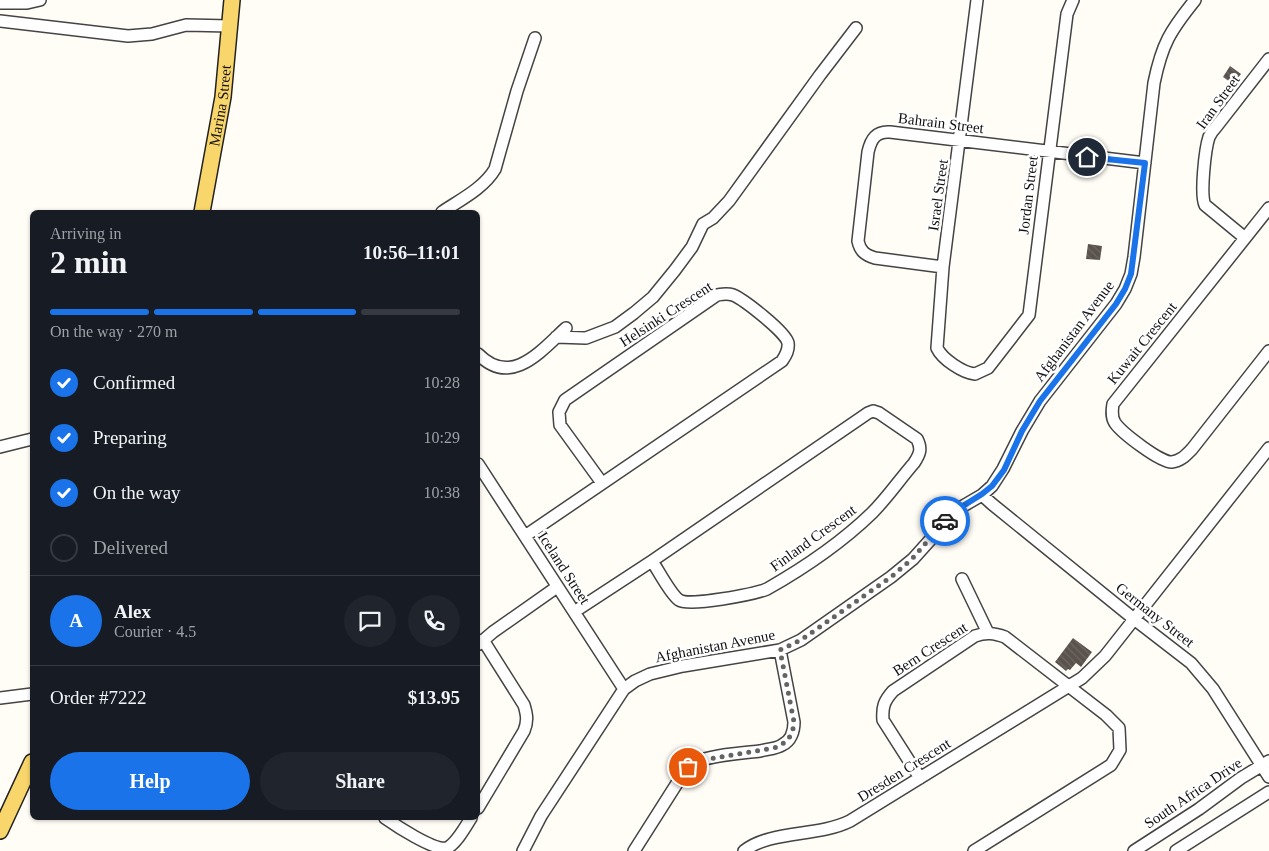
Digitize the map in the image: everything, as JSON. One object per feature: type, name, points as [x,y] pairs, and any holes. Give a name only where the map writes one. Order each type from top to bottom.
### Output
[{"type":"main road","name":"Marina Street","points":[[202,210],[223,97],[232,0]]},
{"type":"main road","points":[[0,831],[30,766]]},
{"type":"street","points":[[0,3],[27,3],[40,0]]},
{"type":"street","name":"Israel Street","points":[[975,374],[962,370],[941,355],[936,348],[943,267],[977,0]]},
{"type":"street","name":"Jordan Street","points":[[975,374],[988,368],[1029,315],[1048,152],[1067,14],[1073,0]]},
{"type":"street","name":"Afghanistan Avenue","points":[[523,851],[542,816],[624,689],[650,674],[684,666],[780,650],[801,640],[891,577],[912,559],[958,509],[992,486],[1004,470],[1022,431],[1040,401],[1116,304],[1125,289],[1131,274],[1154,83],[1160,57],[1170,33],[1195,0]]},
{"type":"street","points":[[0,21],[128,36],[152,34],[186,25],[230,26]]},
{"type":"street","points":[[556,337],[586,338],[615,327],[634,314],[653,296],[692,248],[703,224],[713,218],[729,202],[803,98],[856,28]]},
{"type":"street","points":[[445,210],[478,188],[491,177],[495,170],[517,91],[535,38]]},
{"type":"street","name":"Iran Street","points":[[1245,238],[1205,205],[1202,188],[1207,147],[1209,138],[1216,127],[1269,59]]},
{"type":"street","name":"Bahrain Street","points":[[943,267],[875,258],[862,251],[858,241],[868,152],[872,139],[880,132],[1145,163]]},
{"type":"street","name":"Kuwait Crescent","points":[[1269,208],[1113,404],[1114,422],[1121,430],[1158,458],[1167,462],[1179,460],[1192,449],[1269,351]]},
{"type":"street","name":"Helsinki Crescent","points":[[525,536],[782,361],[788,350],[788,344],[784,335],[737,298],[724,293],[718,295],[565,400],[558,412],[560,425],[602,483]]},
{"type":"street","points":[[480,356],[489,364],[511,368],[536,356],[566,328]]},
{"type":"street","name":"Finland Crescent","points":[[574,612],[868,413],[873,411],[879,413],[917,439],[920,454],[874,511],[827,550],[767,589],[756,594],[683,602],[676,597],[652,561]]},
{"type":"street","points":[[0,447],[30,440]]},
{"type":"street","points":[[1134,619],[1269,448]]},
{"type":"street","name":"Iceland Street","points":[[480,467],[624,689]]},
{"type":"street","name":"Germany Street","points":[[982,494],[1134,619],[1191,663],[1214,689],[1265,763],[1269,777]]},
{"type":"street","points":[[962,579],[988,633]]},
{"type":"street","points":[[480,805],[524,731],[527,724],[527,716],[524,704],[480,642],[557,587]]},
{"type":"street","name":"Dresden Crescent","points":[[744,851],[758,843],[840,826],[1082,678],[1096,666],[1134,619]]},
{"type":"street","name":"Bern Crescent","points":[[920,778],[883,720],[883,703],[892,691],[975,636],[988,633],[1005,637],[1068,686]]},
{"type":"street","points":[[634,851],[688,767],[702,760],[774,748],[783,745],[789,740],[794,722],[780,650]]},
{"type":"street","points":[[974,851],[1107,768],[1118,756],[1121,743],[1119,728],[1068,686]]},
{"type":"street","points":[[0,698],[30,694]]},
{"type":"street","name":"South Africa Drive","points":[[1134,851],[1265,763]]},
{"type":"street","points":[[1176,851],[1269,792]]},
{"type":"street","points":[[387,820],[432,846],[441,848],[447,848],[452,844],[470,820]]},
{"type":"building","points":[[1230,66],[1241,74],[1233,84],[1223,77]]},
{"type":"building","points":[[1088,244],[1102,246],[1100,260],[1086,259]]},
{"type":"building","points":[[1073,638],[1092,652],[1081,667],[1076,663],[1070,670],[1066,671],[1055,662]]},
{"type":"way so far","points":[[688,767],[694,762],[702,760],[774,748],[783,745],[789,740],[794,722],[780,650],[801,640],[891,577],[912,559],[945,521]]},
{"type":"route","points":[[945,521],[958,509],[992,486],[1004,470],[1022,431],[1040,401],[1116,304],[1129,282],[1134,257],[1145,163],[1087,157]]}]
